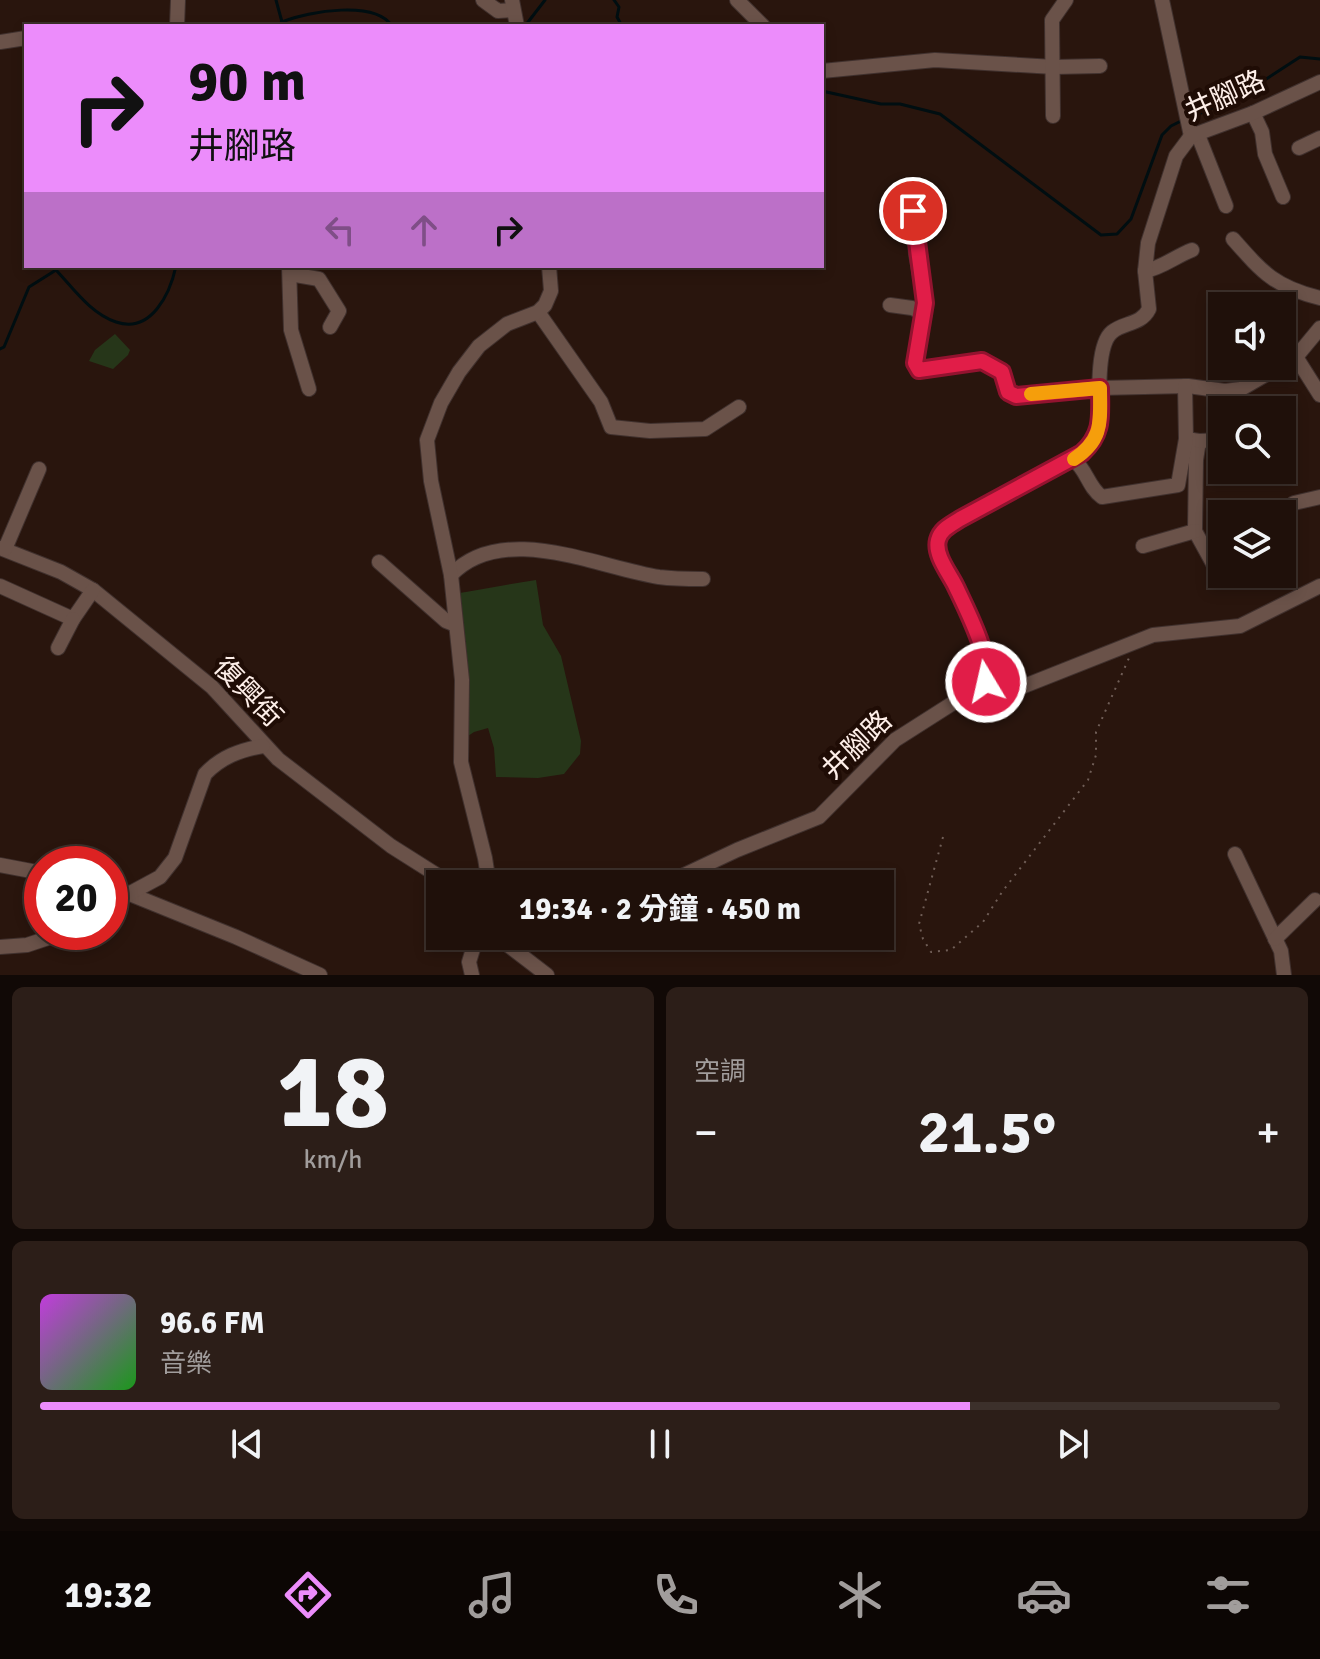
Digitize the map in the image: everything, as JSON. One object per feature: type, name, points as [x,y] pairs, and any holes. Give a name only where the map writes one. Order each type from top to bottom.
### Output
[{"type":"street","points":[[177,24],[178,0]]},
{"type":"street","points":[[483,0],[498,11],[512,5]]},
{"type":"street","points":[[737,0],[761,24]]},
{"type":"street","points":[[1053,116],[1052,20],[1066,0]]},
{"type":"street","name":"井腳路","points":[[1162,0],[1183,104],[1226,206]]},
{"type":"street","points":[[0,42],[24,38]]},
{"type":"street","points":[[824,71],[935,60],[1054,67],[1100,66]]},
{"type":"street","name":"井腳路","points":[[695,870],[819,817],[895,740],[986,682],[989,667],[937,548],[939,537],[943,530],[960,519],[1073,459],[1096,438],[1100,425],[1103,345],[1113,331],[1139,321],[1149,309],[1145,271],[1148,243],[1176,156],[1194,136],[1320,82]]},
{"type":"street","points":[[1253,113],[1262,132],[1265,154],[1283,197]]},
{"type":"street","points":[[1299,148],[1320,138]]},
{"type":"street","points":[[911,190],[925,314],[915,363],[919,370],[982,361],[1002,372],[1008,392],[1016,396],[1100,388],[1185,386],[1225,391],[1241,389],[1256,380]]},
{"type":"street","points":[[1233,239],[1260,270],[1291,291],[1320,298]]},
{"type":"street","points":[[1145,271],[1156,269],[1192,250]]},
{"type":"street","points":[[487,870],[461,762],[462,680],[451,575],[437,512],[427,440],[441,403],[479,346],[507,324],[538,312],[545,305],[551,291],[549,268]]},
{"type":"street","points":[[309,389],[291,330],[290,270],[319,279],[339,311],[330,327]]},
{"type":"street","points":[[890,305],[912,308],[925,314]]},
{"type":"street","points":[[538,312],[601,402],[611,427],[650,431],[705,429],[739,407]]},
{"type":"street","points":[[1319,390],[1296,357],[1320,328]]},
{"type":"street","points":[[1185,386],[1196,460],[1195,531],[1208,555]]},
{"type":"street","points":[[1192,440],[1208,440]]},
{"type":"street","points":[[1073,459],[1084,467],[1093,491],[1102,497],[1178,485],[1192,440]]},
{"type":"street","points":[[2,549],[39,469]]},
{"type":"street","points":[[1296,503],[1320,497]]},
{"type":"street","points":[[1143,546],[1195,531]]},
{"type":"street","name":"復興街","points":[[2,549],[61,572],[93,590],[212,687],[263,746],[391,846],[429,870]]},
{"type":"street","points":[[451,575],[472,557],[493,550],[556,552],[661,577],[703,579]]},
{"type":"street","points":[[379,562],[446,621],[456,625]]},
{"type":"street","points":[[0,586],[73,619]]},
{"type":"street","points":[[986,682],[997,692],[1009,692],[1153,635],[1240,626],[1320,586]]},
{"type":"street","points":[[58,648],[93,590]]},
{"type":"street","points":[[128,896],[160,877],[175,858],[205,774],[221,759],[263,746]]},
{"type":"street","points":[[1235,854],[1281,951],[1284,975]]},
{"type":"street","points":[[0,865],[24,870]]},
{"type":"street","points":[[128,893],[320,975]]},
{"type":"street","points":[[1275,939],[1315,900]]},
{"type":"street","points":[[0,947],[24,945]]},
{"type":"street","points":[[472,975],[469,962],[473,950]]},
{"type":"street","points":[[514,950],[547,975]]},
{"type":"path","points":[[943,837],[919,924],[931,952],[951,950],[983,922],[1002,892],[1088,780],[1096,755],[1096,732],[1135,642]]},
{"type":"green space","points":[[115,334],[130,350],[128,355],[113,369],[89,361],[95,350]]},
{"type":"green space","points":[[536,580],[543,625],[561,656],[581,741],[580,754],[564,774],[538,778],[496,777],[494,748],[488,728],[474,732],[459,742],[453,594]]},
{"type":"waterway","points":[[276,0],[282,22],[280,24]]},
{"type":"waterway","points":[[527,24],[545,0]]},
{"type":"waterway","points":[[614,0],[619,7],[617,17],[621,24]]},
{"type":"waterway","points":[[282,22],[309,14],[357,10],[384,18],[390,24]]},
{"type":"waterway","points":[[1192,117],[1240,96],[1300,57],[1320,59]]},
{"type":"waterway","points":[[824,91],[940,114],[1101,235],[1117,234],[1131,219],[1162,135],[1181,121]]},
{"type":"waterway","points":[[0,349],[4,347],[29,287],[56,270],[98,313],[128,324],[149,317],[157,309],[175,268]]},
{"type":"slow traffic","points":[[1031,394],[1100,388],[1100,425],[1096,438],[1074,459]]},
{"type":"route","points":[[913,211],[916,254],[925,303],[916,368],[923,371],[982,361],[1002,372],[1008,392],[1016,396],[1100,388],[1100,425],[1091,445],[1073,459],[960,519],[943,530],[939,537],[937,548],[989,667],[986,682]]}]
